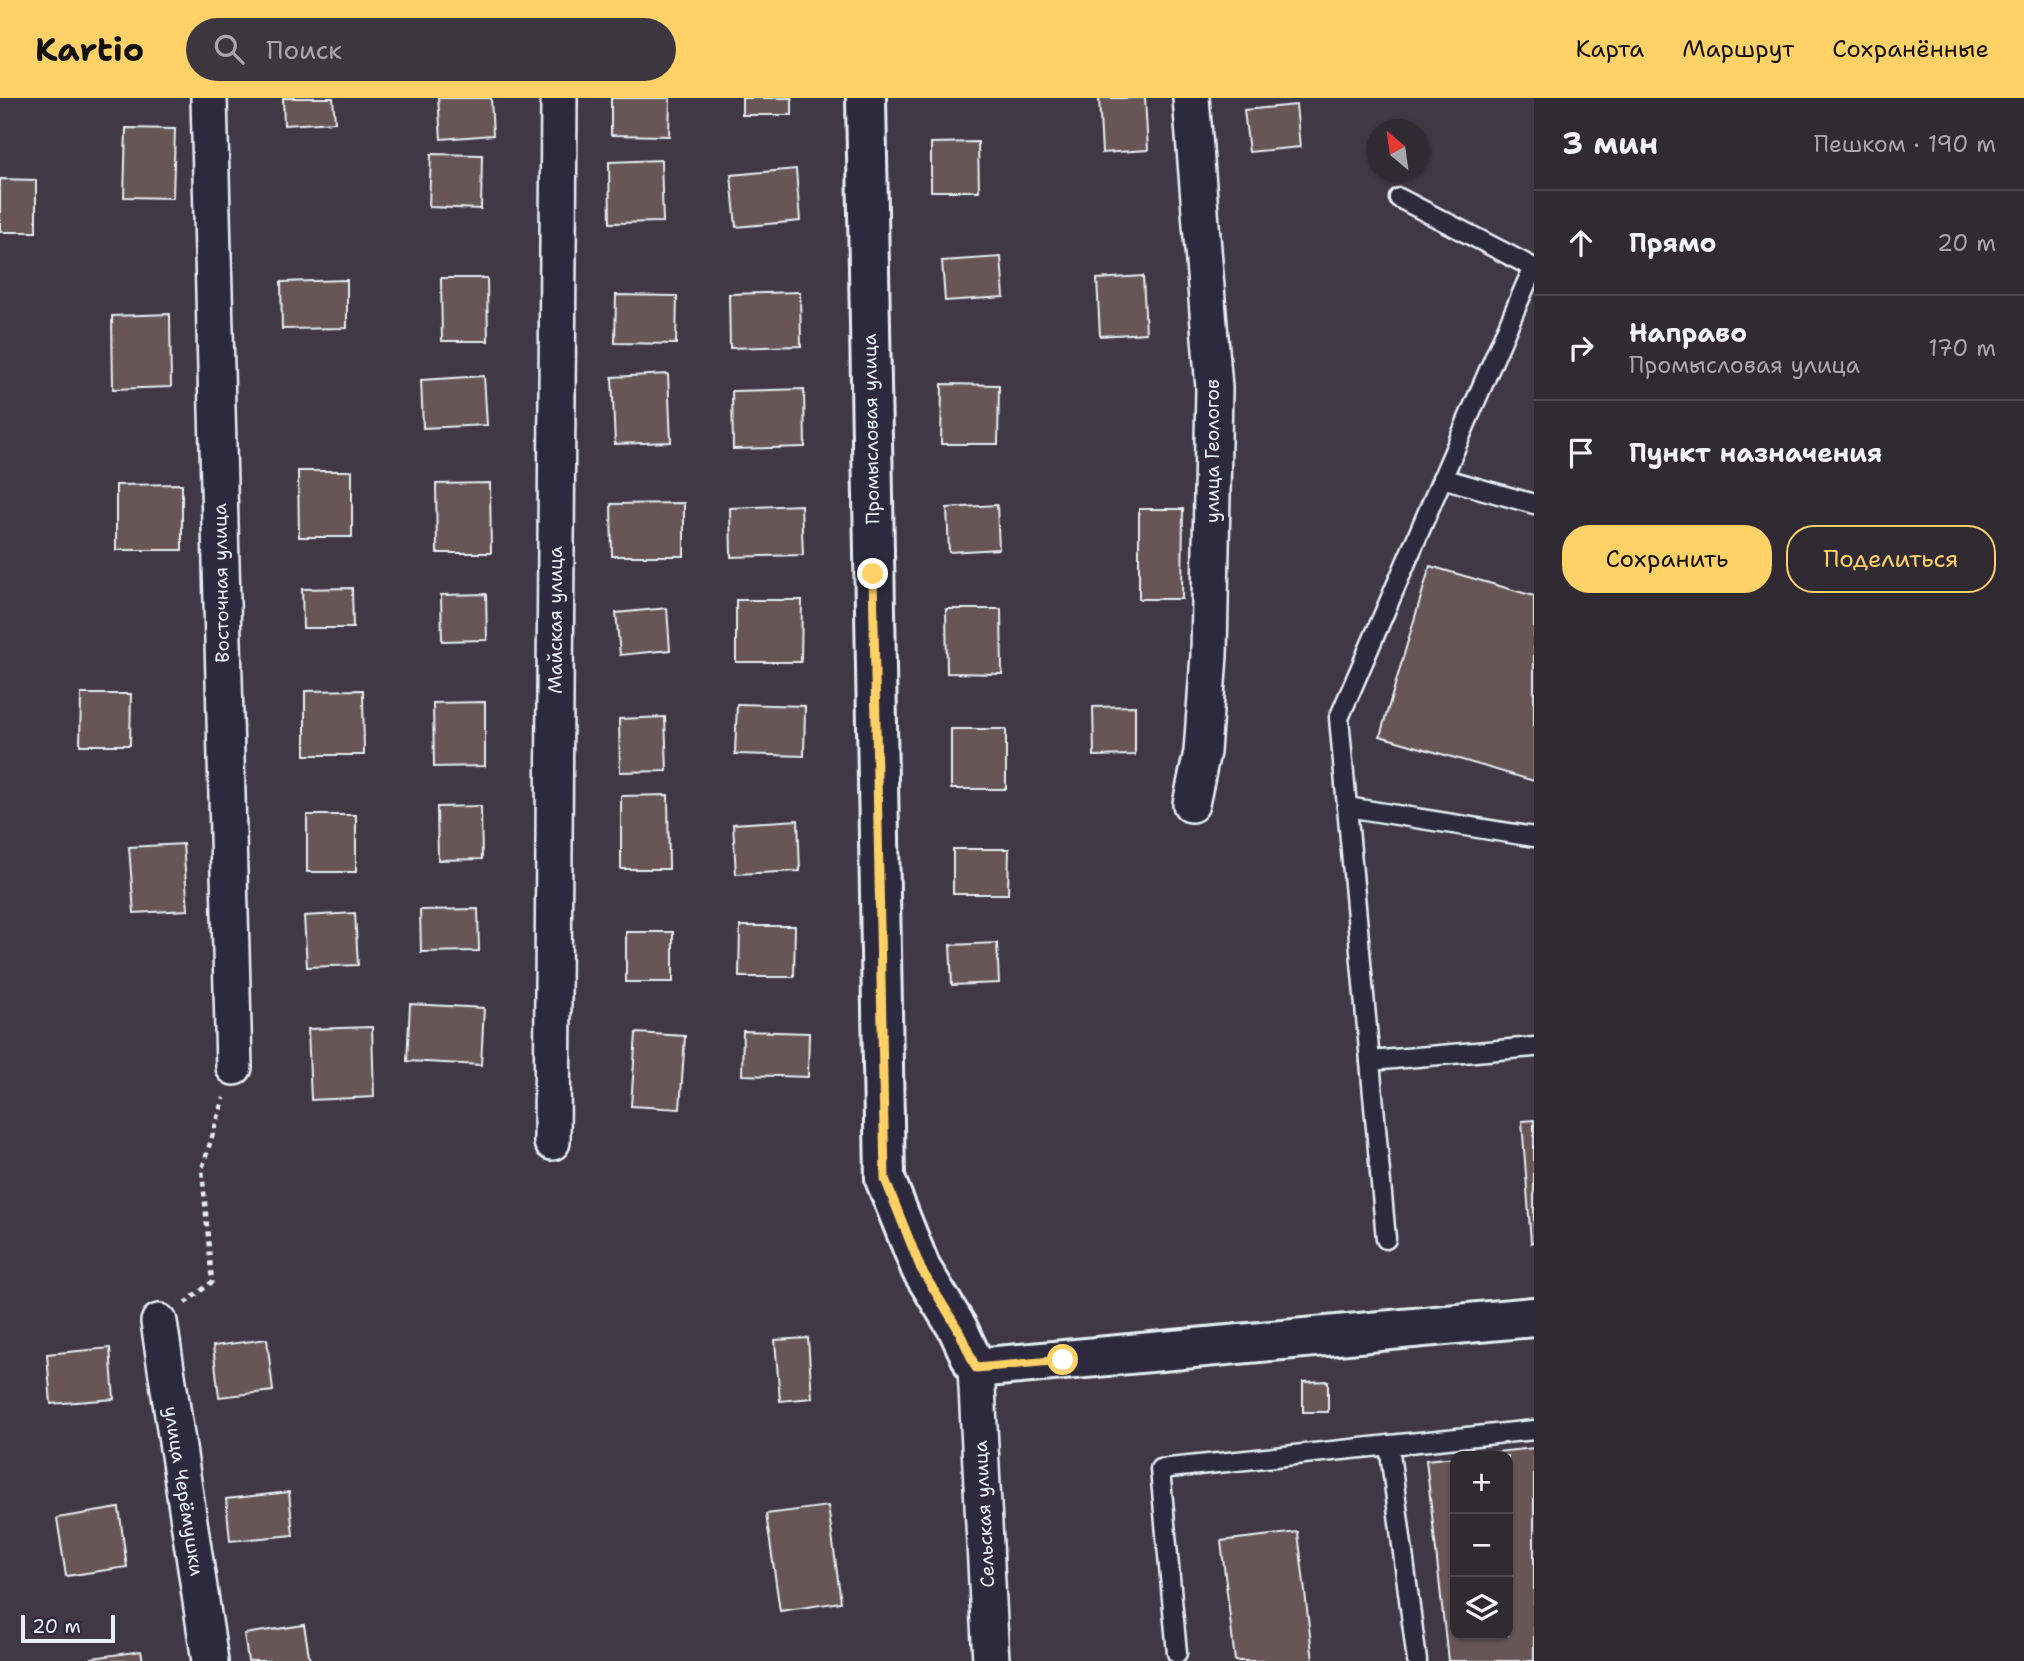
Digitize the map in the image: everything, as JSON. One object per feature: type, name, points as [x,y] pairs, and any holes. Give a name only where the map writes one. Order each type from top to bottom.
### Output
[{"type":"street","name":"Восточная улица","points":[[209,98],[234,1067]]},
{"type":"street","name":"Майская улица","points":[[552,1142],[559,98]]},
{"type":"street","name":"Промысловая улица","points":[[866,98],[885,1179],[921,1269],[958,1329],[976,1368]]},
{"type":"street","name":"улица Геологов","points":[[1191,98],[1214,388],[1209,655],[1202,752],[1191,804]]},
{"type":"street","points":[[976,1368],[1534,1317]]},
{"type":"street","name":"улица Черёмушки","points":[[159,1322],[210,1661]]},
{"type":"street","name":"Сельская улица","points":[[976,1368],[991,1661]]},
{"type":"lane","points":[[1387,1239],[1339,718],[1534,268],[1399,198]]},
{"type":"lane","points":[[1442,478],[1534,504]]},
{"type":"lane","points":[[1347,807],[1534,836]]},
{"type":"lane","points":[[1370,1061],[1534,1047]]},
{"type":"lane","points":[[1177,1653],[1160,1469],[1534,1430]]},
{"type":"lane","points":[[1389,1446],[1417,1661]]},
{"type":"path","points":[[159,1322],[212,1282],[202,1169],[234,1067]]},
{"type":"building","points":[[283,98],[333,98],[335,122],[284,125]]},
{"type":"building","points":[[438,98],[491,98],[493,135],[441,139]]},
{"type":"building","points":[[611,98],[670,98],[669,136],[611,135]]},
{"type":"building","points":[[742,98],[792,98],[792,115],[742,115]]},
{"type":"building","points":[[1099,98],[1145,98],[1148,150],[1102,153]]},
{"type":"building","points":[[1296,105],[1300,147],[1249,152],[1244,110]]},
{"type":"building","points":[[126,128],[175,129],[173,198],[124,197]]},
{"type":"building","points":[[978,142],[979,191],[931,191],[931,143]]},
{"type":"building","points":[[431,154],[482,155],[481,209],[429,207]]},
{"type":"building","points":[[661,160],[663,222],[610,223],[609,162]]},
{"type":"building","points":[[796,169],[800,221],[736,227],[731,175]]},
{"type":"building","points":[[0,179],[36,180],[36,232],[0,232]]},
{"type":"building","points":[[1001,257],[1004,297],[945,301],[942,261]]},
{"type":"building","points":[[1143,276],[1146,333],[1100,336],[1097,279]]},
{"type":"building","points":[[441,278],[487,278],[488,341],[442,341]]},
{"type":"building","points":[[347,280],[347,328],[282,329],[281,282]]},
{"type":"building","points":[[800,292],[801,346],[730,348],[729,294]]},
{"type":"building","points":[[616,295],[677,296],[676,344],[615,343]]},
{"type":"building","points":[[170,314],[171,387],[113,389],[112,316]]},
{"type":"building","points":[[668,374],[671,442],[615,444],[612,377]]},
{"type":"building","points":[[484,376],[487,425],[423,428],[421,380]]},
{"type":"building","points":[[942,384],[999,385],[998,444],[941,444]]},
{"type":"building","points":[[804,389],[805,447],[733,449],[732,391]]},
{"type":"building","points":[[298,471],[352,471],[352,537],[299,537]]},
{"type":"building","points":[[490,483],[491,553],[437,553],[436,484]]},
{"type":"building","points":[[182,484],[182,550],[116,550],[116,485]]},
{"type":"building","points":[[684,503],[684,556],[612,556],[611,504]]},
{"type":"building","points":[[801,505],[803,555],[731,557],[730,508]]},
{"type":"building","points":[[997,505],[999,549],[949,552],[947,508]]},
{"type":"building","points":[[1139,509],[1183,509],[1182,599],[1139,599]]},
{"type":"building","points":[[1430,566],[1534,596],[1534,781],[1380,736]]},
{"type":"building","points":[[352,588],[353,628],[303,628],[302,589]]},
{"type":"building","points":[[486,594],[487,640],[442,641],[441,595]]},
{"type":"building","points":[[736,600],[802,600],[801,662],[736,662]]},
{"type":"building","points":[[667,608],[670,650],[620,655],[616,613]]},
{"type":"building","points":[[946,609],[1001,609],[1002,674],[947,673]]},
{"type":"building","points":[[363,690],[364,755],[305,755],[305,691]]},
{"type":"building","points":[[81,694],[131,694],[130,745],[80,745]]},
{"type":"building","points":[[485,702],[485,766],[434,767],[433,703]]},
{"type":"building","points":[[737,704],[805,706],[804,756],[735,754]]},
{"type":"building","points":[[1135,706],[1135,755],[1094,756],[1093,707]]},
{"type":"building","points":[[665,717],[667,771],[620,772],[619,719]]},
{"type":"building","points":[[951,729],[1006,729],[1006,789],[951,789]]},
{"type":"building","points":[[668,795],[669,869],[621,869],[621,796]]},
{"type":"building","points":[[481,806],[482,859],[438,860],[437,807]]},
{"type":"building","points":[[307,815],[356,815],[356,872],[307,872]]},
{"type":"building","points":[[798,820],[800,871],[736,874],[733,824]]},
{"type":"building","points":[[183,844],[188,910],[134,913],[129,847]]},
{"type":"building","points":[[953,849],[1009,849],[1008,894],[953,894]]},
{"type":"building","points":[[478,909],[479,951],[421,952],[420,910]]},
{"type":"building","points":[[355,913],[358,965],[307,967],[304,916]]},
{"type":"building","points":[[740,926],[795,926],[794,977],[739,977]]},
{"type":"building","points":[[626,932],[673,932],[673,982],[626,982]]},
{"type":"building","points":[[997,943],[999,983],[952,985],[950,945]]},
{"type":"building","points":[[410,1004],[484,1008],[481,1065],[407,1061]]},
{"type":"building","points":[[372,1027],[374,1097],[311,1100],[308,1029]]},
{"type":"building","points":[[743,1031],[809,1033],[808,1077],[742,1075]]},
{"type":"building","points":[[636,1033],[685,1036],[680,1109],[631,1106]]},
{"type":"building","points":[[1534,1120],[1534,1242],[1531,1243],[1522,1121]]},
{"type":"building","points":[[808,1338],[812,1398],[780,1401],[775,1340]]},
{"type":"building","points":[[267,1339],[273,1391],[219,1397],[213,1346]]},
{"type":"building","points":[[110,1348],[114,1399],[51,1404],[47,1354]]},
{"type":"building","points":[[1328,1381],[1328,1412],[1303,1412],[1303,1382]]},
{"type":"building","points":[[1534,1448],[1534,1661],[1448,1661],[1426,1460],[1450,1458],[1450,1640],[1513,1640],[1513,1451],[1506,1451]]},
{"type":"building","points":[[289,1492],[293,1535],[230,1541],[226,1499]]},
{"type":"building","points":[[828,1506],[841,1602],[780,1611],[766,1514]]},
{"type":"building","points":[[119,1508],[127,1567],[66,1576],[57,1518]]},
{"type":"building","points":[[1298,1532],[1313,1661],[1235,1661],[1221,1541]]},
{"type":"building","points":[[304,1625],[310,1661],[248,1661],[244,1634]]},
{"type":"building","points":[[141,1651],[143,1661],[93,1661],[92,1658]]},
{"type":"route","points":[[873,574],[885,1179],[921,1269],[958,1329],[976,1368],[1063,1360]]}]
